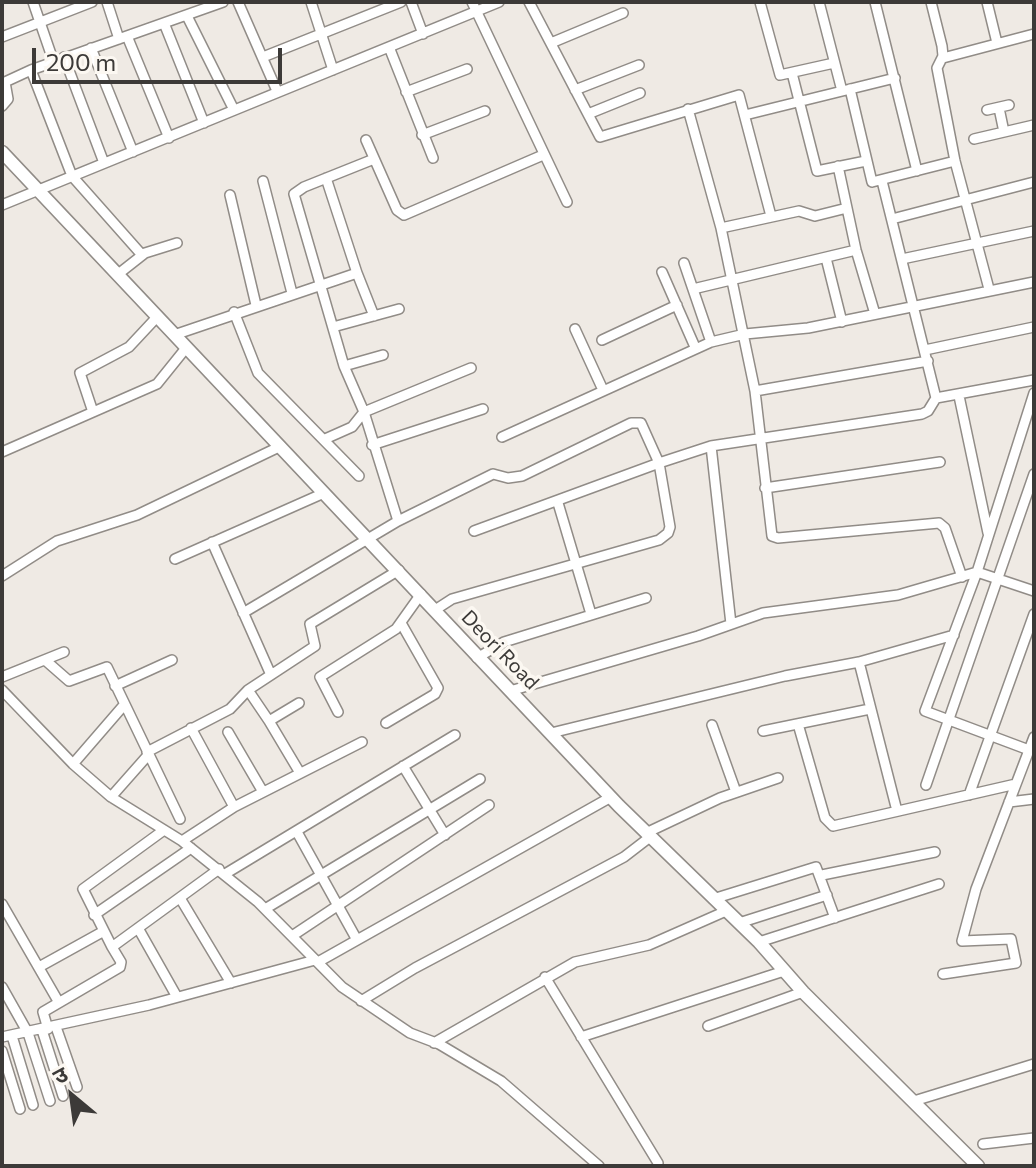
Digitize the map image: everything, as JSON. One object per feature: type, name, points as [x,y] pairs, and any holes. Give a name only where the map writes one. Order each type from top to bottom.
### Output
[{"type":"street","points":[[33,2],[53,60]]},
{"type":"street","points":[[2,37],[92,2]]},
{"type":"street","points":[[107,2],[169,138]]},
{"type":"street","points":[[2,106],[8,99],[5,82],[53,60],[223,2]]},
{"type":"street","points":[[238,2],[277,91]]},
{"type":"street","points":[[311,2],[333,70]]},
{"type":"street","points":[[263,57],[401,2]]},
{"type":"street","points":[[411,2],[423,34]]},
{"type":"street","points":[[2,205],[423,34],[474,7],[499,2]]},
{"type":"street","points":[[529,2],[602,137],[735,95],[741,99],[771,216]]},
{"type":"street","points":[[760,2],[779,73],[834,63]]},
{"type":"street","points":[[819,2],[834,63],[846,90],[872,182],[955,161]]},
{"type":"street","points":[[875,2],[917,171]]},
{"type":"street","points":[[931,2],[943,58],[937,68],[955,161],[989,289]]},
{"type":"street","points":[[987,2],[997,43]]},
{"type":"street","points":[[474,7],[567,202]]},
{"type":"street","points":[[551,43],[623,13]]},
{"type":"street","points":[[187,16],[234,110]]},
{"type":"street","points":[[164,23],[204,123]]},
{"type":"street","points":[[943,58],[1034,34]]},
{"type":"street","points":[[389,47],[433,158]]},
{"type":"street","points":[[91,48],[133,152]]},
{"type":"street","points":[[64,57],[104,163]]},
{"type":"street","points":[[575,90],[639,65]]},
{"type":"street","points":[[406,92],[467,69]]},
{"type":"street","points":[[31,70],[72,176],[142,255]]},
{"type":"street","points":[[792,73],[817,171],[866,161]]},
{"type":"street","points":[[745,115],[895,78]]},
{"type":"street","points":[[588,114],[640,93]]},
{"type":"street","points":[[987,110],[1004,106],[1004,132]]},
{"type":"street","points":[[688,109],[721,228],[745,334],[774,537],[939,523],[945,528],[962,577]]},
{"type":"street","points":[[422,135],[485,111]]},
{"type":"street","points":[[974,139],[1034,125]]},
{"type":"street","points":[[366,140],[397,210],[404,215],[543,155]]},
{"type":"street","name":"Deori Road","points":[[2,152],[399,570],[477,658],[648,835],[759,942],[803,992],[978,1166]]},
{"type":"street","points":[[374,159],[294,194],[344,366],[364,412],[398,521]]},
{"type":"street","points":[[838,166],[856,250],[875,314]]},
{"type":"street","points":[[326,178],[374,316]]},
{"type":"street","points":[[263,181],[292,293]]},
{"type":"street","points":[[474,531],[711,446],[928,411],[936,398],[882,181]]},
{"type":"street","points":[[892,219],[1034,182]]},
{"type":"street","points":[[230,195],[256,305]]},
{"type":"street","points":[[721,228],[799,211],[815,216],[847,208]]},
{"type":"street","points":[[902,259],[1034,231]]},
{"type":"street","points":[[117,275],[142,255],[177,243]]},
{"type":"street","points":[[693,289],[856,250]]},
{"type":"street","points":[[826,258],[842,322]]},
{"type":"street","points":[[684,263],[711,342]]},
{"type":"street","points":[[662,272],[695,347]]},
{"type":"street","points":[[174,335],[234,312],[357,273]]},
{"type":"street","points":[[502,437],[711,342],[745,334],[842,322],[1034,282]]},
{"type":"street","points":[[602,340],[677,305]]},
{"type":"street","points":[[333,327],[399,309]]},
{"type":"street","points":[[234,312],[258,373],[359,476]]},
{"type":"street","points":[[93,412],[80,373],[129,347],[157,317]]},
{"type":"street","points":[[925,350],[1034,327]]},
{"type":"street","points":[[575,329],[603,390]]},
{"type":"street","points":[[2,452],[157,384],[186,348]]},
{"type":"street","points":[[344,366],[383,355]]},
{"type":"street","points":[[755,391],[928,361]]},
{"type":"street","points":[[325,439],[352,427],[364,412],[471,368]]},
{"type":"street","points":[[936,398],[1034,380]]},
{"type":"street","points":[[1029,750],[947,722],[925,711],[977,572],[1034,394]]},
{"type":"street","points":[[959,396],[988,535]]},
{"type":"street","points":[[372,445],[483,409]]},
{"type":"street","points":[[243,613],[398,521],[493,474],[508,478],[522,476],[631,423],[641,423],[659,463],[668,533],[659,540],[576,561],[452,599],[435,610]]},
{"type":"street","points":[[2,576],[57,541],[137,515],[281,446]]},
{"type":"street","points":[[711,446],[731,624]]},
{"type":"street","points":[[765,488],[940,462]]},
{"type":"street","points":[[926,785],[1034,474]]},
{"type":"street","points":[[175,559],[324,493]]},
{"type":"street","points":[[558,503],[591,614]]},
{"type":"street","points":[[212,542],[271,675]]},
{"type":"street","points":[[111,797],[148,753],[230,709],[248,690],[315,646],[310,624],[399,570]]},
{"type":"street","points":[[510,691],[763,613],[864,601],[977,572],[1034,591]]},
{"type":"street","points":[[338,712],[320,677],[401,623],[421,594]]},
{"type":"street","points":[[477,658],[504,642],[646,598]]},
{"type":"street","points":[[969,795],[1034,614]]},
{"type":"street","points":[[386,723],[435,694],[438,688],[401,623]]},
{"type":"street","points":[[551,733],[785,676],[859,662],[954,635]]},
{"type":"street","points":[[2,677],[64,652]]},
{"type":"street","points":[[45,660],[69,681],[105,666],[180,819]]},
{"type":"street","points":[[115,686],[172,660]]},
{"type":"street","points":[[859,662],[897,811]]},
{"type":"street","points":[[2,690],[73,764],[111,797],[182,841],[222,872],[361,1001],[410,1033],[501,1081],[599,1166]]},
{"type":"street","points":[[248,690],[300,773]]},
{"type":"street","points":[[269,721],[299,703]]},
{"type":"street","points":[[73,764],[124,705]]},
{"type":"street","points":[[763,731],[870,709]]},
{"type":"street","points":[[798,724],[830,825],[1016,784]]},
{"type":"street","points":[[712,725],[736,792]]},
{"type":"street","points":[[191,728],[234,807]]},
{"type":"street","points":[[228,732],[263,792]]},
{"type":"street","points":[[112,947],[222,872],[297,832],[455,735]]},
{"type":"street","points":[[943,974],[1016,963],[1011,939],[962,941],[976,889],[1034,737]]},
{"type":"street","points":[[182,841],[234,807],[362,742]]},
{"type":"street","points":[[403,766],[445,835]]},
{"type":"street","points":[[1023,769],[1034,767]]},
{"type":"street","points":[[361,1001],[415,968],[624,857],[648,835],[736,792],[778,778]]},
{"type":"street","points":[[265,909],[480,779]]},
{"type":"street","points":[[33,1105],[7,1036],[49,1029],[316,961],[611,797]]},
{"type":"street","points":[[1009,802],[1034,799]]},
{"type":"street","points":[[292,936],[489,805]]},
{"type":"street","points":[[77,1087],[42,1014],[58,1001],[120,967],[121,962],[83,894],[85,886],[164,830]]},
{"type":"street","points":[[297,832],[357,940]]},
{"type":"street","points":[[94,915],[191,848]]},
{"type":"street","points":[[822,875],[935,852]]},
{"type":"street","points":[[713,899],[815,866],[822,875],[835,918]]},
{"type":"street","points":[[759,942],[939,884]]},
{"type":"street","points":[[739,923],[827,895]]},
{"type":"street","points":[[180,898],[231,983]]},
{"type":"street","points":[[2,904],[58,1001]]},
{"type":"street","points":[[434,1043],[545,977],[589,957],[649,945],[726,911]]},
{"type":"street","points":[[138,928],[177,997]]},
{"type":"street","points":[[39,967],[104,931]]},
{"type":"street","points":[[581,1037],[784,971]]},
{"type":"street","points":[[545,977],[658,1163]]},
{"type":"street","points":[[2,987],[28,1033],[50,1101]]},
{"type":"street","points":[[708,1026],[803,992]]},
{"type":"street","points":[[49,1029],[63,1096]]},
{"type":"street","points":[[2,1051],[20,1109]]},
{"type":"street","points":[[914,1101],[1034,1064]]},
{"type":"street","points":[[983,1144],[1034,1138]]}]
